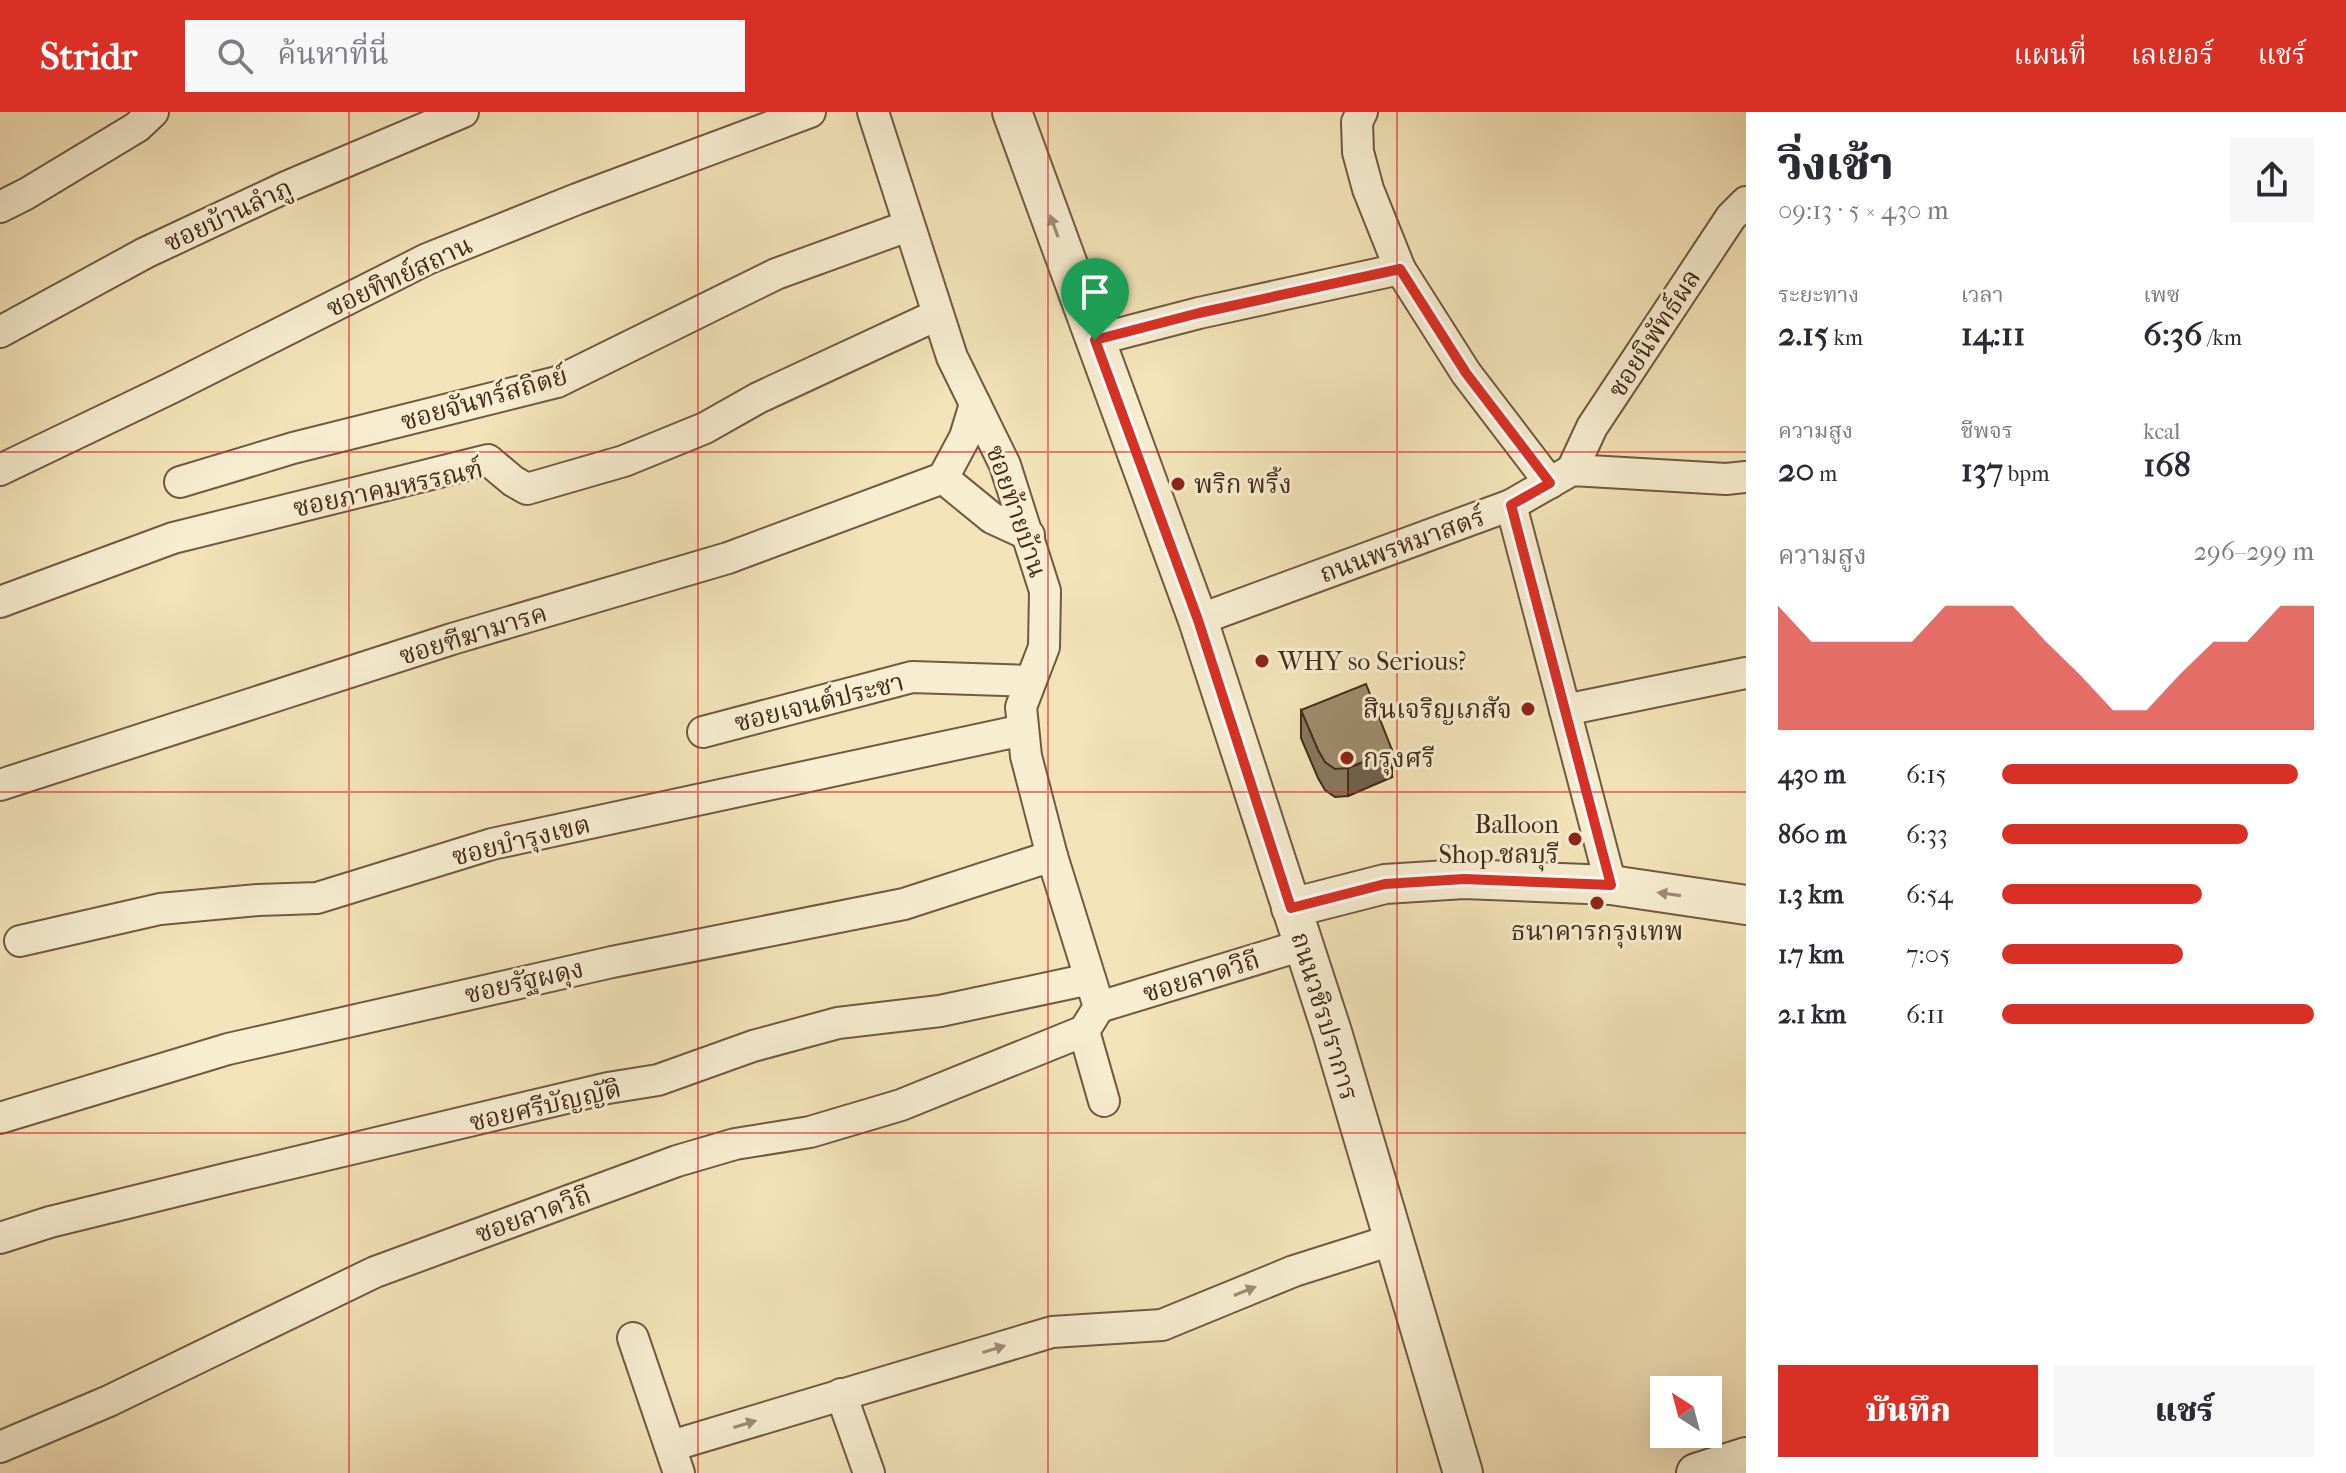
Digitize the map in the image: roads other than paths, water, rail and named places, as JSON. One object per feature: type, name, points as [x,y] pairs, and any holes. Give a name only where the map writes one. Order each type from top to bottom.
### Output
[{"type":"street","points":[[0,207],[137,127],[153,112]]},
{"type":"street","name":"ซอยบ้านลำภู","points":[[0,332],[145,253],[286,187],[463,112]]},
{"type":"street","name":"ซอยทิทย์สถาน","points":[[0,470],[427,259],[810,112]]},
{"type":"street","name":"ซอยท้ายบ้าน","points":[[873,112],[952,357],[1005,465],[1045,591],[1044,647],[1021,707],[1026,756],[1091,1006],[1104,1101]]},
{"type":"street","name":"ถนนวชิรปราการ","points":[[1012,112],[1198,620],[1332,1032],[1463,1473]]},
{"type":"street","points":[[1362,112],[1357,122],[1358,152],[1368,189],[1400,269],[1466,373],[1561,476],[1746,477]]},
{"type":"street","name":"ซอยนิพัทธ์ผล","points":[[1561,476],[1731,217],[1746,202]]},
{"type":"street","name":"ซอยจันทร์สถิตย์","points":[[180,482],[293,448],[557,382],[776,274],[908,226]]},
{"type":"street","points":[[1095,340],[1199,313],[1400,269]]},
{"type":"street","name":"ซอยภาคมหรรณฑ์","points":[[0,602],[173,538],[488,460],[527,489],[624,461],[705,428],[758,398],[937,315]]},
{"type":"street","points":[[975,404],[965,437],[943,478],[992,518],[1029,535]]},
{"type":"street","name":"ถนนพรหมาสตร์","points":[[1198,620],[1511,505],[1561,476]]},
{"type":"street","name":"ซอยฑีฆามารค","points":[[0,785],[452,639],[728,558],[943,478]]},
{"type":"street","points":[[1511,505],[1611,885]]},
{"type":"street","points":[[1565,710],[1746,673]]},
{"type":"street","name":"ซอยเจนต์ประชา","points":[[703,732],[912,677],[1030,681]]},
{"type":"street","name":"ซอยบำรุงเขต","points":[[20,941],[160,909],[317,898],[492,844],[1023,730]]},
{"type":"street","name":"ซอยรัฐผดุง","points":[[0,1118],[228,1049],[612,962],[904,904],[1052,856]]},
{"type":"street","points":[[1291,908],[1385,884],[1464,879],[1611,885],[1746,905]]},
{"type":"street","name":"ซอยลาดวิถี","points":[[0,1447],[109,1401],[375,1272],[677,1161],[735,1144],[810,1132],[901,1105],[1091,1006],[1303,945]]},
{"type":"street","name":"ซอยศรีบัญญัติ","points":[[0,1238],[50,1222],[225,1179],[608,1088],[658,1080],[753,1046],[838,1023],[940,1011],[1091,1006]]},
{"type":"street","points":[[633,1338],[675,1460],[841,1394],[1052,1332],[1162,1325],[1294,1271],[1392,1240]]},
{"type":"street","points":[[841,1394],[869,1473]]},
{"type":"street","points":[[1696,1473],[1746,1457]]},
{"type":"place","name":"พริก พริ้ง","points":[[1178,484]]},
{"type":"place","name":"WHY so Serious?","points":[[1262,661]]},
{"type":"place","name":"สินเจริญเภสัจ","points":[[1528,709]]},
{"type":"place","name":"กรุงศรี","points":[[1347,758]]},
{"type":"place","name":"Balloon Shop ชลบุรี","points":[[1575,839]]},
{"type":"place","name":"ธนาคารกรุงเทพ","points":[[1597,903]]}]
